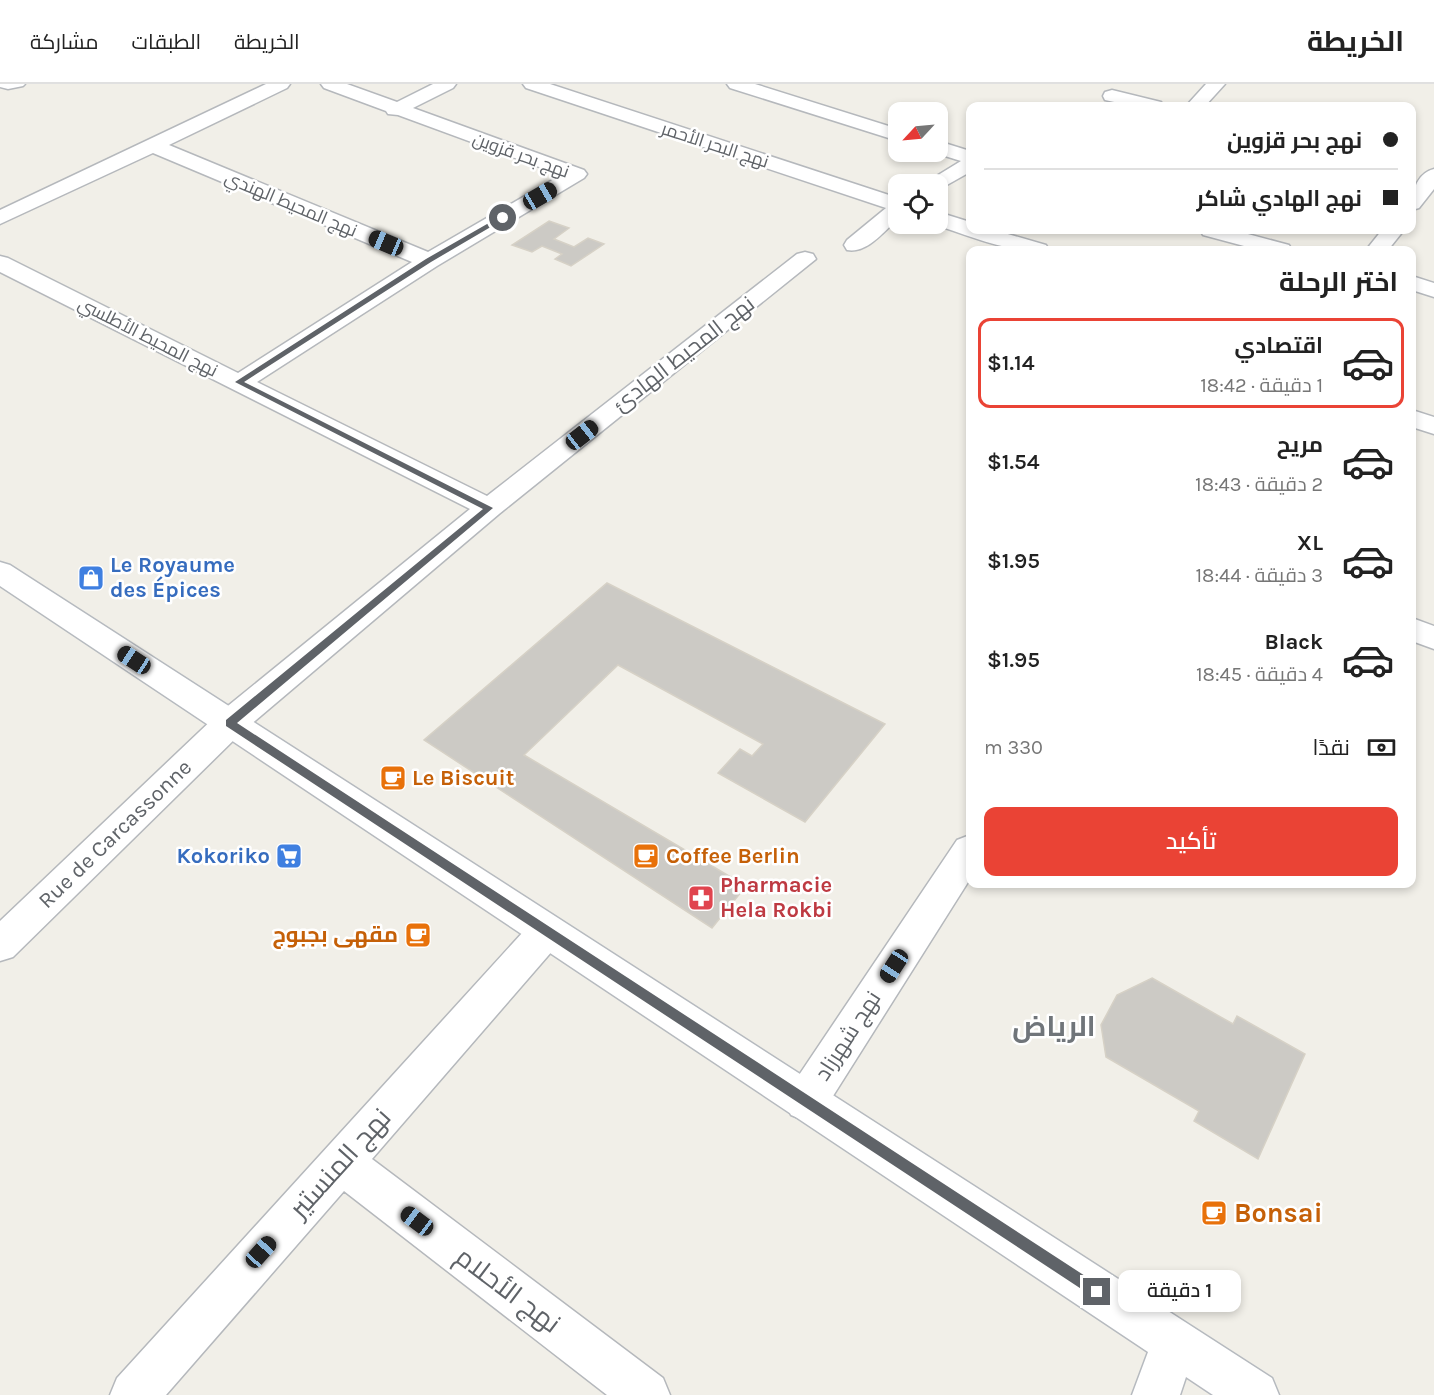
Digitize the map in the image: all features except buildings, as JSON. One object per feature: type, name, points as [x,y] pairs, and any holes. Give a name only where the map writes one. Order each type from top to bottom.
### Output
[{"type":"street","points":[[0,218],[281,84]]},
{"type":"street","name":"نهج بحر قزوين","points":[[239,382],[429,261],[577,174],[395,110],[330,84]]},
{"type":"street","points":[[395,110],[447,84]]},
{"type":"street","name":"نهج البحر الأحمر","points":[[532,84],[888,204]]},
{"type":"street","points":[[736,84],[888,132]]},
{"type":"street","points":[[1199,102],[1216,84]]},
{"type":"street","points":[[1118,90],[1145,102]]},
{"type":"street","name":"نهج المحيط الهندي","points":[[154,146],[429,261]]},
{"type":"street","points":[[948,150],[966,157]]},
{"type":"street","points":[[948,177],[966,166]]},
{"type":"street","points":[[1416,195],[1425,176]]},
{"type":"street","points":[[855,244],[888,216]]},
{"type":"street","points":[[948,221],[966,227]]},
{"type":"street","points":[[988,234],[1025,246]]},
{"type":"street","points":[[1225,234],[1267,246]]},
{"type":"street","points":[[1380,246],[1390,234]]},
{"type":"street","name":"نهج المحيط الهادئ","points":[[230,723],[489,508],[805,259]]},
{"type":"street","name":"نهج المحيط الأطلسي","points":[[0,263],[489,508]]},
{"type":"street","points":[[1416,284],[1434,290]]},
{"type":"street","points":[[1416,419],[1434,426]]},
{"type":"street","points":[[0,572],[1255,1395]]},
{"type":"street","points":[[1416,631],[1434,638]]},
{"type":"street","name":"Rue de Carcassonne","points":[[0,945],[230,723]]},
{"type":"street","name":"نهج شهرزاد","points":[[806,1101],[966,856]]},
{"type":"street","name":"نهج المنستير","points":[[134,1395],[547,931]]},
{"type":"street","name":"نهج الأحلام","points":[[341,1162],[646,1395]]},
{"type":"street","points":[[1156,1395],[1175,1342]]},
{"type":"lane","points":[[0,84],[9,86],[20,84]]},
{"type":"place","name":"Le Royaume des Épices","points":[[91,578]]},
{"type":"place","name":"Le Biscuit","points":[[393,778]]},
{"type":"place","name":"Kokoriko","points":[[289,856]]},
{"type":"place","name":"Coffee Berlin","points":[[646,856]]},
{"type":"place","name":"Pharmacie Hela Rokbi","points":[[701,898]]},
{"type":"place","name":"مقهى بجبوج","points":[[418,935]]},
{"type":"place","name":"Bonsai","points":[[1214,1213]]},
{"type":"district","name":"الرياض","points":[[1054,1026]]},
{"type":"route","points":[[503,218],[429,261],[239,382],[489,508],[230,723],[1097,1292]]}]
